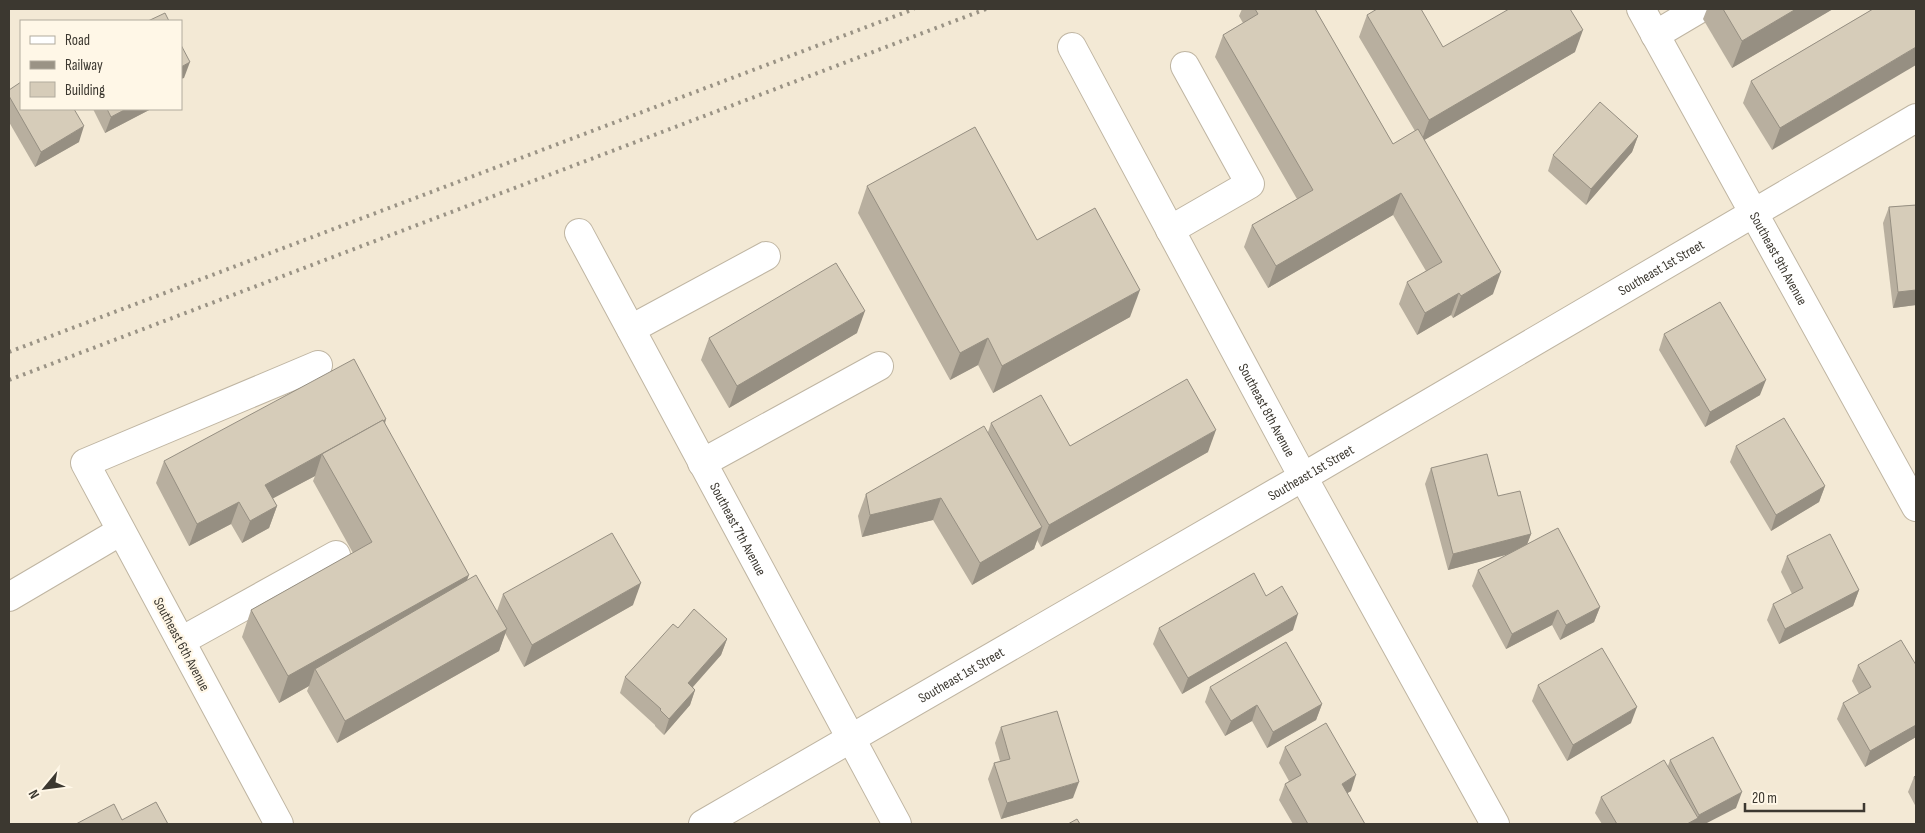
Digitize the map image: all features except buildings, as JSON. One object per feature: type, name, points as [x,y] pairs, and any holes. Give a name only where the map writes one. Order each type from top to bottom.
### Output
[{"type":"street","name":"Southeast 9th Avenue","points":[[1641,9],[1916,507]]},
{"type":"street","points":[[1655,35],[1699,9]]},
{"type":"street","name":"Southeast 8th Avenue","points":[[1072,47],[1303,478],[1495,824]]},
{"type":"street","points":[[1170,230],[1250,184],[1185,66]]},
{"type":"street","name":"Southeast 1st Street","points":[[703,824],[1303,478],[1916,118]]},
{"type":"street","name":"Southeast 7th Avenue","points":[[579,233],[897,824]]},
{"type":"street","points":[[631,329],[766,256]]},
{"type":"street","name":"Southeast 6th Avenue","points":[[279,824],[85,463],[318,365]]},
{"type":"street","points":[[702,463],[879,366]]},
{"type":"street","points":[[9,597],[121,531]]},
{"type":"street","points":[[181,641],[336,555]]},
{"type":"railway","points":[[9,352],[914,9]]},
{"type":"railway","points":[[9,380],[986,9]]}]
